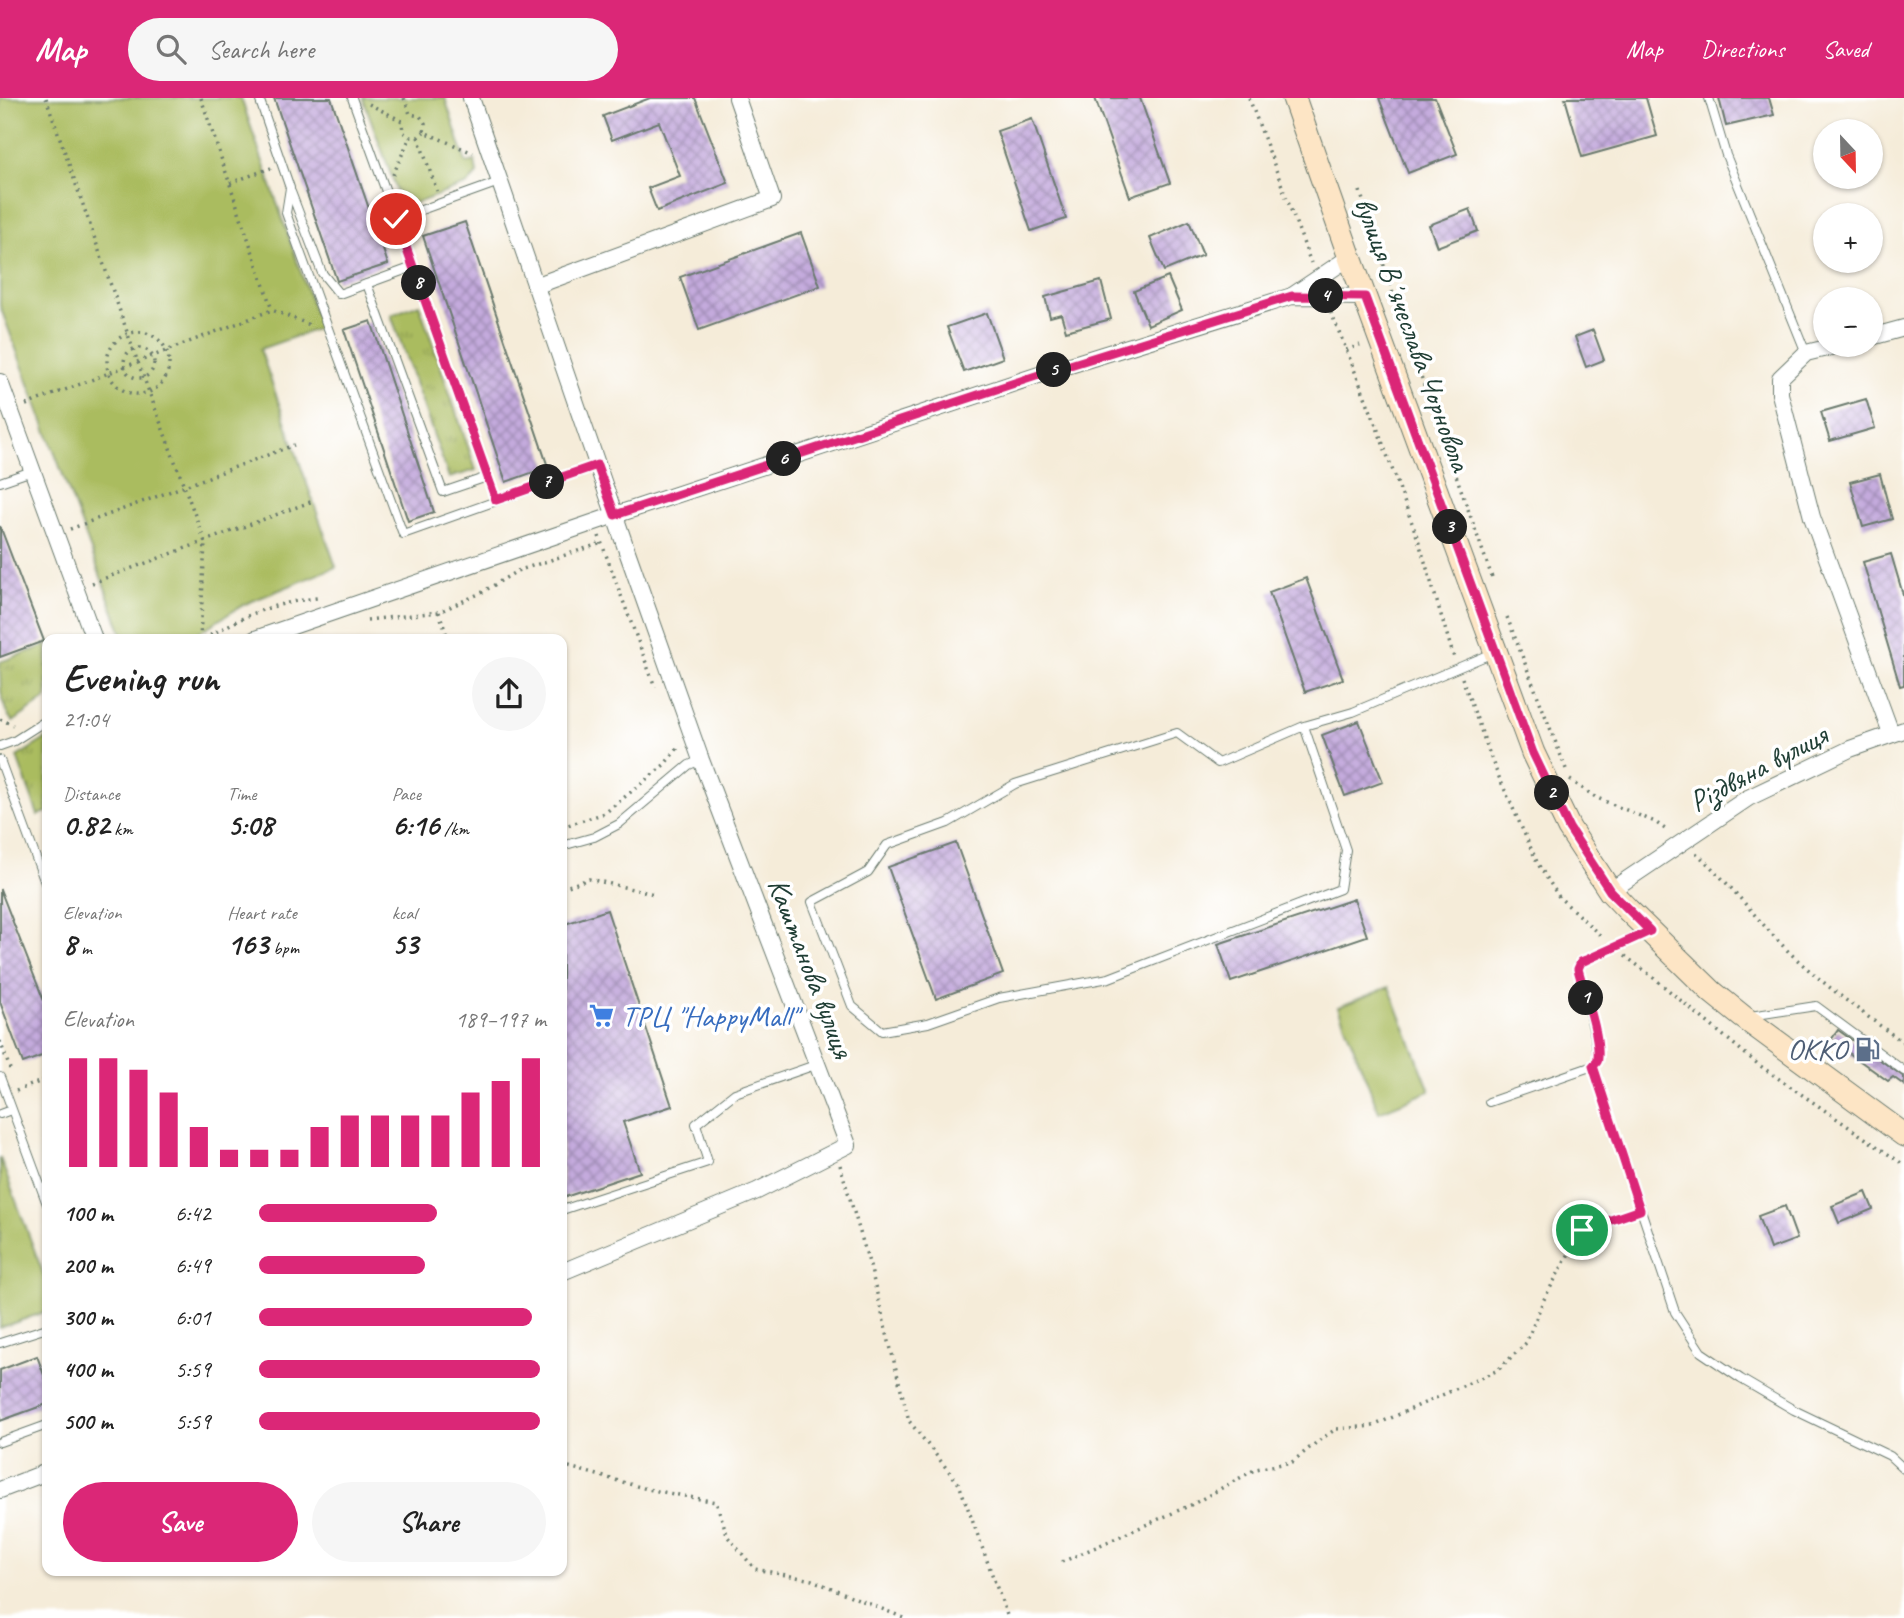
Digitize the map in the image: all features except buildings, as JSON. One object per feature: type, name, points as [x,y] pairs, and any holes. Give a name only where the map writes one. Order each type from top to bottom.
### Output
[{"type":"main road","name":"вулиця Вʼячеслава Чорновола","points":[[1294,98],[1533,753],[1569,828],[1610,891],[1712,992],[1904,1135]]},
{"type":"street","name":"Каштанова вулиця","points":[[471,98],[701,760],[848,1145],[838,1150]]},
{"type":"street","points":[[535,286],[772,199],[737,98]]},
{"type":"street","points":[[270,634],[615,515],[1054,370],[1292,296],[1350,257]]},
{"type":"street","points":[[1292,296],[1365,297]]},
{"type":"street","points":[[1883,334],[1904,328]]},
{"type":"street","points":[[1813,351],[1806,353],[1780,378],[1784,414],[1812,517],[1898,732]]},
{"type":"street","points":[[0,382],[92,634]]},
{"type":"street","name":"Різдвяна вулиця","points":[[1610,891],[1748,798],[1850,749],[1898,732]]},
{"type":"street","points":[[567,1270],[757,1191],[838,1150]]},
{"type":"street","points":[[0,1490],[42,1474]]},
{"type":"lane","points":[[259,98],[322,273],[339,294],[413,267]]},
{"type":"lane","points":[[1709,98],[1726,155],[1806,353]]},
{"type":"lane","points":[[353,100],[496,500]]},
{"type":"lane","points":[[396,219],[499,182]]},
{"type":"lane","points":[[290,188],[286,213],[403,534],[597,465]]},
{"type":"lane","points":[[367,284],[443,492],[487,477]]},
{"type":"lane","points":[[0,482],[32,471]]},
{"type":"lane","points":[[1304,726],[1346,850],[1340,889],[1109,978],[999,998],[928,1023],[882,1031],[852,1006],[812,902],[868,872],[887,845],[948,823],[1015,784],[1177,733],[1218,763],[1304,726],[1353,712],[1495,652]]},
{"type":"lane","points":[[0,746],[14,741],[42,723]]},
{"type":"lane","points":[[0,760],[42,874]]},
{"type":"lane","points":[[567,845],[594,837],[619,824],[689,765],[701,760]]},
{"type":"lane","points":[[1489,1102],[1593,1066],[1598,1061],[1579,965],[1650,931]]},
{"type":"lane","points":[[1743,1017],[1816,1006],[1904,1071]]},
{"type":"lane","points":[[567,1208],[708,1162],[696,1124],[735,1093],[818,1064]]},
{"type":"lane","points":[[1593,1066],[1675,1312],[1701,1352],[1794,1410],[1890,1456],[1904,1469]]},
{"type":"lane","points":[[0,1077],[42,1192]]},
{"type":"lane","points":[[0,1114],[11,1110]]},
{"type":"lane","points":[[0,1343],[42,1330]]},
{"type":"lane","points":[[0,1442],[42,1427]]},
{"type":"path","points":[[46,98],[133,349],[205,542],[200,634]]},
{"type":"path","points":[[201,98],[272,310]]},
{"type":"path","points":[[404,98],[410,114]]},
{"type":"path","points":[[1249,98],[1312,266]]},
{"type":"path","points":[[353,100],[361,100],[402,121]]},
{"type":"path","points":[[402,121],[410,114]]},
{"type":"path","points":[[402,121],[403,132],[410,136],[418,137],[424,132],[425,123],[420,116],[410,114]]},
{"type":"path","points":[[424,132],[476,154],[489,151]]},
{"type":"path","points":[[384,185],[390,183],[410,136]]},
{"type":"path","points":[[418,137],[441,203]]},
{"type":"path","points":[[230,183],[282,164]]},
{"type":"path","points":[[1360,191],[1404,328],[1494,582]]},
{"type":"path","points":[[1325,296],[1419,542],[1458,668]]},
{"type":"path","points":[[11,411],[272,310],[320,328]]},
{"type":"path","points":[[146,333],[162,343],[167,351],[168,370],[164,379],[150,391],[141,393],[122,389],[110,374],[108,355],[119,338],[128,334],[146,333]]},
{"type":"path","points":[[1346,350],[1369,342]]},
{"type":"path","points":[[133,349],[147,350],[153,357],[151,371],[144,377],[135,377],[125,368],[126,355],[133,349]]},
{"type":"path","points":[[56,534],[294,445]]},
{"type":"path","points":[[76,589],[313,501]]},
{"type":"path","points":[[360,621],[439,612],[481,593],[517,571],[602,543],[659,697]]},
{"type":"path","points":[[1503,607],[1570,780],[1597,798],[1655,822],[1683,841],[1713,868],[1787,949],[1828,988],[1904,1043]]},
{"type":"path","points":[[439,612],[446,634]]},
{"type":"path","points":[[567,825],[604,813],[664,765],[677,749],[673,736]]},
{"type":"path","points":[[567,886],[589,879],[654,894]]},
{"type":"path","points":[[6,1094],[42,1081]]},
{"type":"path","points":[[838,1150],[842,1176],[870,1266],[909,1421],[959,1484],[1008,1618]]},
{"type":"path","points":[[1062,1562],[1194,1504],[1256,1469],[1292,1462],[1336,1429],[1373,1426],[1498,1370],[1526,1343],[1543,1301],[1582,1230],[1640,1210]]},
{"type":"path","points":[[567,1466],[647,1489],[716,1502],[728,1537],[755,1569],[812,1580],[904,1618]]},
{"type":"green space","points":[[0,98],[241,98],[320,328],[260,349],[336,567],[245,604],[196,634],[122,634],[0,306]]},
{"type":"green space","points":[[363,98],[445,98],[466,163],[475,161],[477,174],[468,184],[403,208]]},
{"type":"green space","points":[[419,304],[476,470],[449,478],[391,315]]},
{"type":"green space","points":[[42,647],[42,702],[13,722],[3,702],[0,662]]},
{"type":"green space","points":[[42,741],[42,814],[38,815],[17,757]]},
{"type":"green space","points":[[1389,987],[1430,1091],[1379,1112],[1338,1007]]},
{"type":"green space","points":[[0,1158],[42,1271],[42,1313],[0,1328]]},
{"type":"place","name":"ТРЦ \"HappyMall\"","points":[[602,1016]]},
{"type":"place","name":"ОККО","points":[[1867,1049]]},
{"type":"route","points":[[396,219],[496,500],[597,465],[615,515],[1054,370],[1292,296],[1365,297],[1533,753],[1569,828],[1610,891],[1650,931],[1581,962],[1578,969],[1595,1036],[1598,1061],[1593,1066],[1640,1210],[1582,1230]]}]
